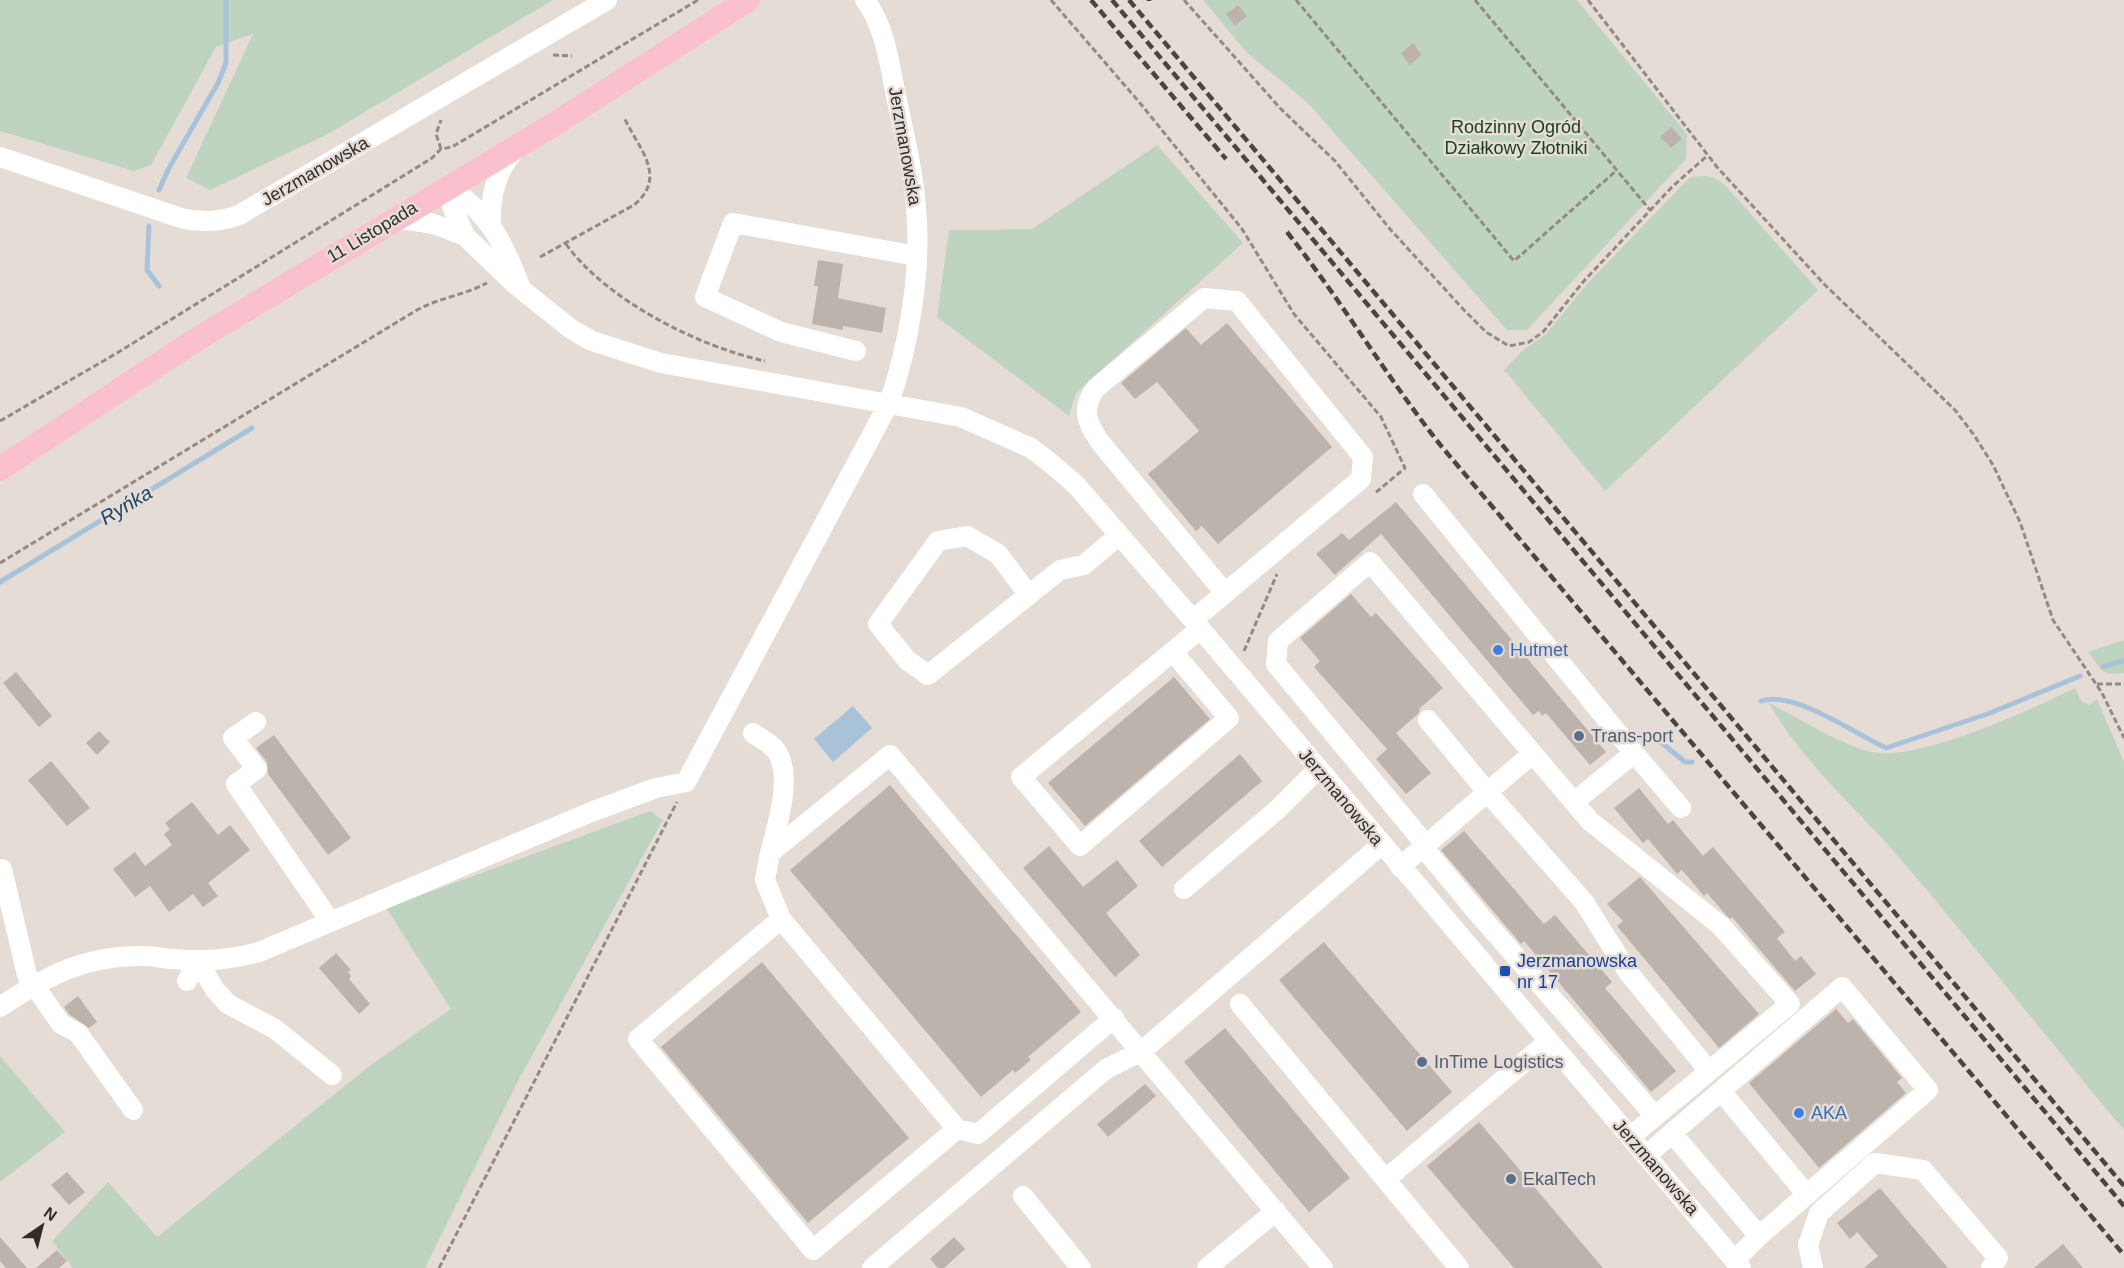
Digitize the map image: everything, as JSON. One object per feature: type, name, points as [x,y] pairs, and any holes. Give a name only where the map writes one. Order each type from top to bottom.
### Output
[{"type":"main road","name":"11 Listopada","points":[[0,469],[194,341],[394,218],[520,144],[748,0]]},
{"type":"street","name":"Jerzmanowska","points":[[0,157],[167,213],[208,222],[239,215],[607,0]]},
{"type":"street","name":"Jerzmanowska","points":[[865,0],[880,27],[911,163],[916,210],[917,256],[910,314],[889,403]]},
{"type":"street","points":[[491,224],[491,203],[497,180],[510,155],[520,144]]},
{"type":"street","name":"Jerzmanowska","points":[[448,186],[452,206],[465,236]]},
{"type":"street","points":[[448,186],[473,205],[491,224],[508,253],[521,289]]},
{"type":"street","name":"Jerzmanowska","points":[[394,218],[434,224],[465,236],[521,289],[571,329],[592,341],[620,352],[694,369],[961,417],[1031,448],[1076,485],[1738,1264]]},
{"type":"street","points":[[856,351],[781,332],[705,297],[733,223],[917,256]]},
{"type":"street","points":[[1173,652],[1228,718],[1080,846],[1021,777],[1173,652],[1225,593],[1361,479],[1363,457],[1237,301],[1204,298],[1096,388],[1086,403],[1086,419],[1100,442],[1225,593]]},
{"type":"street","points":[[0,1007],[51,974],[96,960],[146,956],[198,961],[242,957],[591,812],[656,788],[686,782],[889,403]]},
{"type":"street","points":[[1423,494],[1634,753],[1682,808]]},
{"type":"street","points":[[1029,595],[998,554],[967,536],[938,541],[878,624],[907,660],[928,675],[1029,595],[1060,570],[1084,565],[1119,535]]},
{"type":"street","points":[[1630,1137],[1790,1004],[1721,926],[1590,821],[1370,562],[1278,641],[1276,664],[1482,918],[1655,1116]]},
{"type":"street","points":[[1428,720],[1488,793],[1584,902],[1628,972],[1710,1071]]},
{"type":"street","points":[[256,722],[234,738],[257,769],[236,784],[330,921]]},
{"type":"street","points":[[753,733],[778,752],[782,764],[780,816],[765,880],[781,919],[957,1129],[978,1134],[1114,1018]]},
{"type":"street","points":[[1574,802],[1634,753]]},
{"type":"street","points":[[770,853],[890,754],[1323,1268]]},
{"type":"street","points":[[1400,867],[1533,754]]},
{"type":"street","points":[[1184,890],[1278,809],[1317,770]]},
{"type":"street","points":[[872,1268],[1106,1069],[1142,1051],[1381,844]]},
{"type":"street","points":[[2,869],[27,975],[61,1024],[78,1033],[133,1110]]},
{"type":"street","points":[[781,919],[638,1039],[813,1250],[957,1129]]},
{"type":"street","points":[[187,981],[198,961]]},
{"type":"street","points":[[198,961],[215,990],[228,1004],[275,1029],[332,1075]]},
{"type":"street","points":[[1646,1156],[1842,987],[1928,1090],[1759,1236],[1738,1264]]},
{"type":"street","points":[[1240,1004],[1459,1268]]},
{"type":"street","points":[[1386,1179],[1548,1041]]},
{"type":"street","points":[[1721,1091],[1807,1195]]},
{"type":"street","points":[[1672,1133],[1759,1236]]},
{"type":"street","points":[[1813,1268],[1808,1245],[1819,1213],[1875,1163],[1923,1170],[1998,1258],[1991,1268]]},
{"type":"street","points":[[1023,1196],[1081,1268]]},
{"type":"street","points":[[1207,1268],[1276,1211]]},
{"type":"street","points":[[1219,1268],[1232,1248]]},
{"type":"path","points":[[0,421],[117,353],[432,158],[441,149],[452,147],[698,0]]},
{"type":"path","points":[[1184,0],[1280,108],[1335,161],[1390,230],[1463,309],[1486,332],[1509,346],[1529,342],[1543,332],[1583,282],[1650,210],[1708,155]]},
{"type":"path","points":[[1475,0],[1650,210]]},
{"type":"path","points":[[1588,0],[1708,155],[1824,285],[1955,410],[1974,435],[1993,465],[2020,522],[2053,620],[2097,684],[2124,738]]},
{"type":"path","points":[[1298,1],[1514,261],[1617,170]]},
{"type":"path","points":[[544,57],[572,56]]},
{"type":"path","points":[[441,149],[437,128],[441,120],[450,113]]},
{"type":"path","points":[[540,257],[633,205],[648,188],[649,165],[624,117]]},
{"type":"path","points":[[566,244],[574,256],[613,290],[652,315],[728,351],[772,362]]},
{"type":"path","points":[[0,563],[417,310],[434,301],[470,293],[489,282]]},
{"type":"path","points":[[2097,684],[2124,684]]},
{"type":"path","points":[[439,1268],[686,782]]},
{"type":"green space","points":[[0,0],[553,0],[328,134],[210,190],[186,178],[253,34],[216,47],[151,165],[134,171],[0,131]]},
{"type":"green space","name":"Rodzinny Ogród Działkowy Złotniki","points":[[1203,0],[1577,0],[1687,134],[1686,159],[1527,330],[1507,330],[1308,103],[1247,53]]},
{"type":"green space","points":[[1157,145],[1243,243],[1076,393],[1069,416],[937,317],[949,230],[1032,229]]},
{"type":"green space","points":[[1690,177],[1715,178],[1725,185],[1818,290],[1605,491],[1504,370],[1522,351],[1546,334],[1586,285]]},
{"type":"green space","points":[[2124,640],[2124,673],[2110,674],[2102,670],[2088,652]]},
{"type":"green space","points":[[2075,688],[2081,701],[2089,705],[2097,699],[2124,762],[2124,1130],[1904,863],[1798,746],[1769,703],[1847,744],[1872,752],[1892,753],[1945,742],[1975,732]]},
{"type":"green space","points":[[650,811],[663,820],[518,1081],[425,1268],[73,1268],[52,1241],[108,1182],[157,1237],[372,1064],[451,1009],[386,908]]},
{"type":"green space","points":[[0,1056],[65,1132],[0,1182]]},
{"type":"water","points":[[853,706],[872,728],[833,762],[814,739]]},
{"type":"building","points":[[1238,5],[1247,16],[1235,26],[1226,14]]},
{"type":"building","points":[[1413,43],[1422,55],[1410,65],[1401,53]]},
{"type":"building","points":[[1671,127],[1682,139],[1671,148],[1660,137]]},
{"type":"building","points":[[818,260],[843,264],[838,298],[886,308],[882,333],[843,326],[843,330],[812,324],[818,286],[814,286]]},
{"type":"building","points":[[1227,323],[1332,447],[1218,544],[1202,526],[1196,531],[1148,474],[1199,431],[1157,382],[1135,399],[1121,383],[1186,328],[1201,345]]},
{"type":"building","points":[[1396,502],[1606,752],[1590,765],[1546,713],[1542,716],[1539,711],[1533,715],[1381,534],[1335,575],[1316,554],[1342,533],[1349,540]]},
{"type":"building","points":[[1351,594],[1371,617],[1376,613],[1443,688],[1396,733],[1431,773],[1406,794],[1376,759],[1387,749],[1314,667],[1320,661],[1300,638]]},
{"type":"building","points":[[16,672],[52,716],[39,727],[3,683]]},
{"type":"building","points":[[1174,677],[1210,719],[1085,826],[1048,783]]},
{"type":"building","points":[[99,731],[110,742],[97,755],[86,743]]},
{"type":"building","points":[[274,735],[351,838],[328,855],[268,774],[267,762],[256,748]]},
{"type":"building","points":[[1240,754],[1262,781],[1162,867],[1139,841]]},
{"type":"building","points":[[51,761],[90,808],[67,826],[28,780]]},
{"type":"building","points":[[890,785],[1081,1012],[1028,1057],[1031,1060],[1015,1073],[1013,1070],[981,1097],[790,870]]},
{"type":"building","points":[[1639,788],[1668,824],[1673,820],[1703,856],[1713,847],[1785,932],[1777,938],[1795,961],[1801,956],[1816,974],[1795,991],[1732,917],[1730,919],[1707,893],[1704,896],[1682,870],[1677,874],[1648,839],[1643,843],[1614,808]]},
{"type":"building","points":[[192,802],[218,835],[230,825],[250,850],[208,883],[218,896],[203,907],[193,894],[169,912],[150,886],[135,897],[113,869],[135,852],[145,866],[172,845],[164,834],[170,829],[165,823]]},
{"type":"building","points":[[1464,831],[1544,924],[1555,915],[1612,982],[1605,988],[1676,1071],[1651,1092],[1524,941],[1521,944],[1441,850]]},
{"type":"building","points":[[1049,846],[1083,887],[1117,860],[1138,886],[1106,913],[1140,955],[1115,977],[1023,868]]},
{"type":"building","points":[[1640,877],[1759,1014],[1719,1048],[1617,926],[1623,921],[1607,904]]},
{"type":"building","points":[[1324,942],[1452,1092],[1407,1131],[1279,980]]},
{"type":"building","points":[[336,953],[351,970],[348,972],[351,976],[349,979],[370,1004],[359,1014],[319,968]]},
{"type":"building","points":[[762,962],[909,1138],[808,1223],[661,1047]]},
{"type":"building","points":[[78,996],[97,1022],[89,1028],[70,1015],[64,1007]]},
{"type":"building","points":[[1836,1009],[1848,1023],[1853,1019],[1902,1078],[1897,1082],[1906,1093],[1819,1168],[1749,1083]]},
{"type":"building","points":[[1225,1028],[1350,1178],[1309,1212],[1184,1062]]},
{"type":"building","points":[[1145,1084],[1156,1096],[1108,1137],[1097,1124]]},
{"type":"building","points":[[1479,1122],[1603,1268],[1514,1268],[1427,1166]]},
{"type":"building","points":[[67,1172],[85,1192],[69,1205],[51,1185]]},
{"type":"building","points":[[1880,1188],[1948,1268],[1864,1268],[1878,1256],[1857,1232],[1850,1239],[1837,1223]]},
{"type":"building","points":[[0,1237],[27,1268],[6,1268],[0,1261]]},
{"type":"building","points":[[954,1237],[965,1249],[944,1268],[938,1268],[930,1259]]},
{"type":"building","points":[[2063,1244],[2083,1268],[2034,1268]]},
{"type":"building","points":[[57,1250],[67,1261],[59,1268],[36,1268]]},
{"type":"waterway","name":"Ryńka","points":[[159,190],[169,168],[218,83],[226,63],[226,0]]},
{"type":"waterway","name":"Ryńka","points":[[149,226],[147,270],[159,286]]},
{"type":"waterway","name":"Ryńka","points":[[0,582],[252,428]]},
{"type":"waterway","points":[[2103,667],[2124,660]]},
{"type":"waterway","points":[[1761,701],[1775,699],[1807,707],[1886,748],[1990,713],[2080,676]]},
{"type":"waterway","points":[[1662,743],[1685,762],[1692,762]]},
{"type":"railway","points":[[1091,0],[1226,159]]},
{"type":"railway","points":[[1112,0],[2124,1206]]},
{"type":"railway","points":[[1129,0],[2124,1186]]},
{"type":"railway","points":[[1287,232],[1442,447],[2124,1255]]},
{"type":"place","name":"Hutmet","points":[[1498,650]]},
{"type":"place","name":"Trans-port","points":[[1579,736]]},
{"type":"place","name":"Jerzmanowska nr 17","points":[[1505,971]]},
{"type":"place","name":"InTime Logistics","points":[[1422,1062]]},
{"type":"place","name":"AKA","points":[[1799,1113]]},
{"type":"place","name":"EkalTech","points":[[1511,1179]]}]
